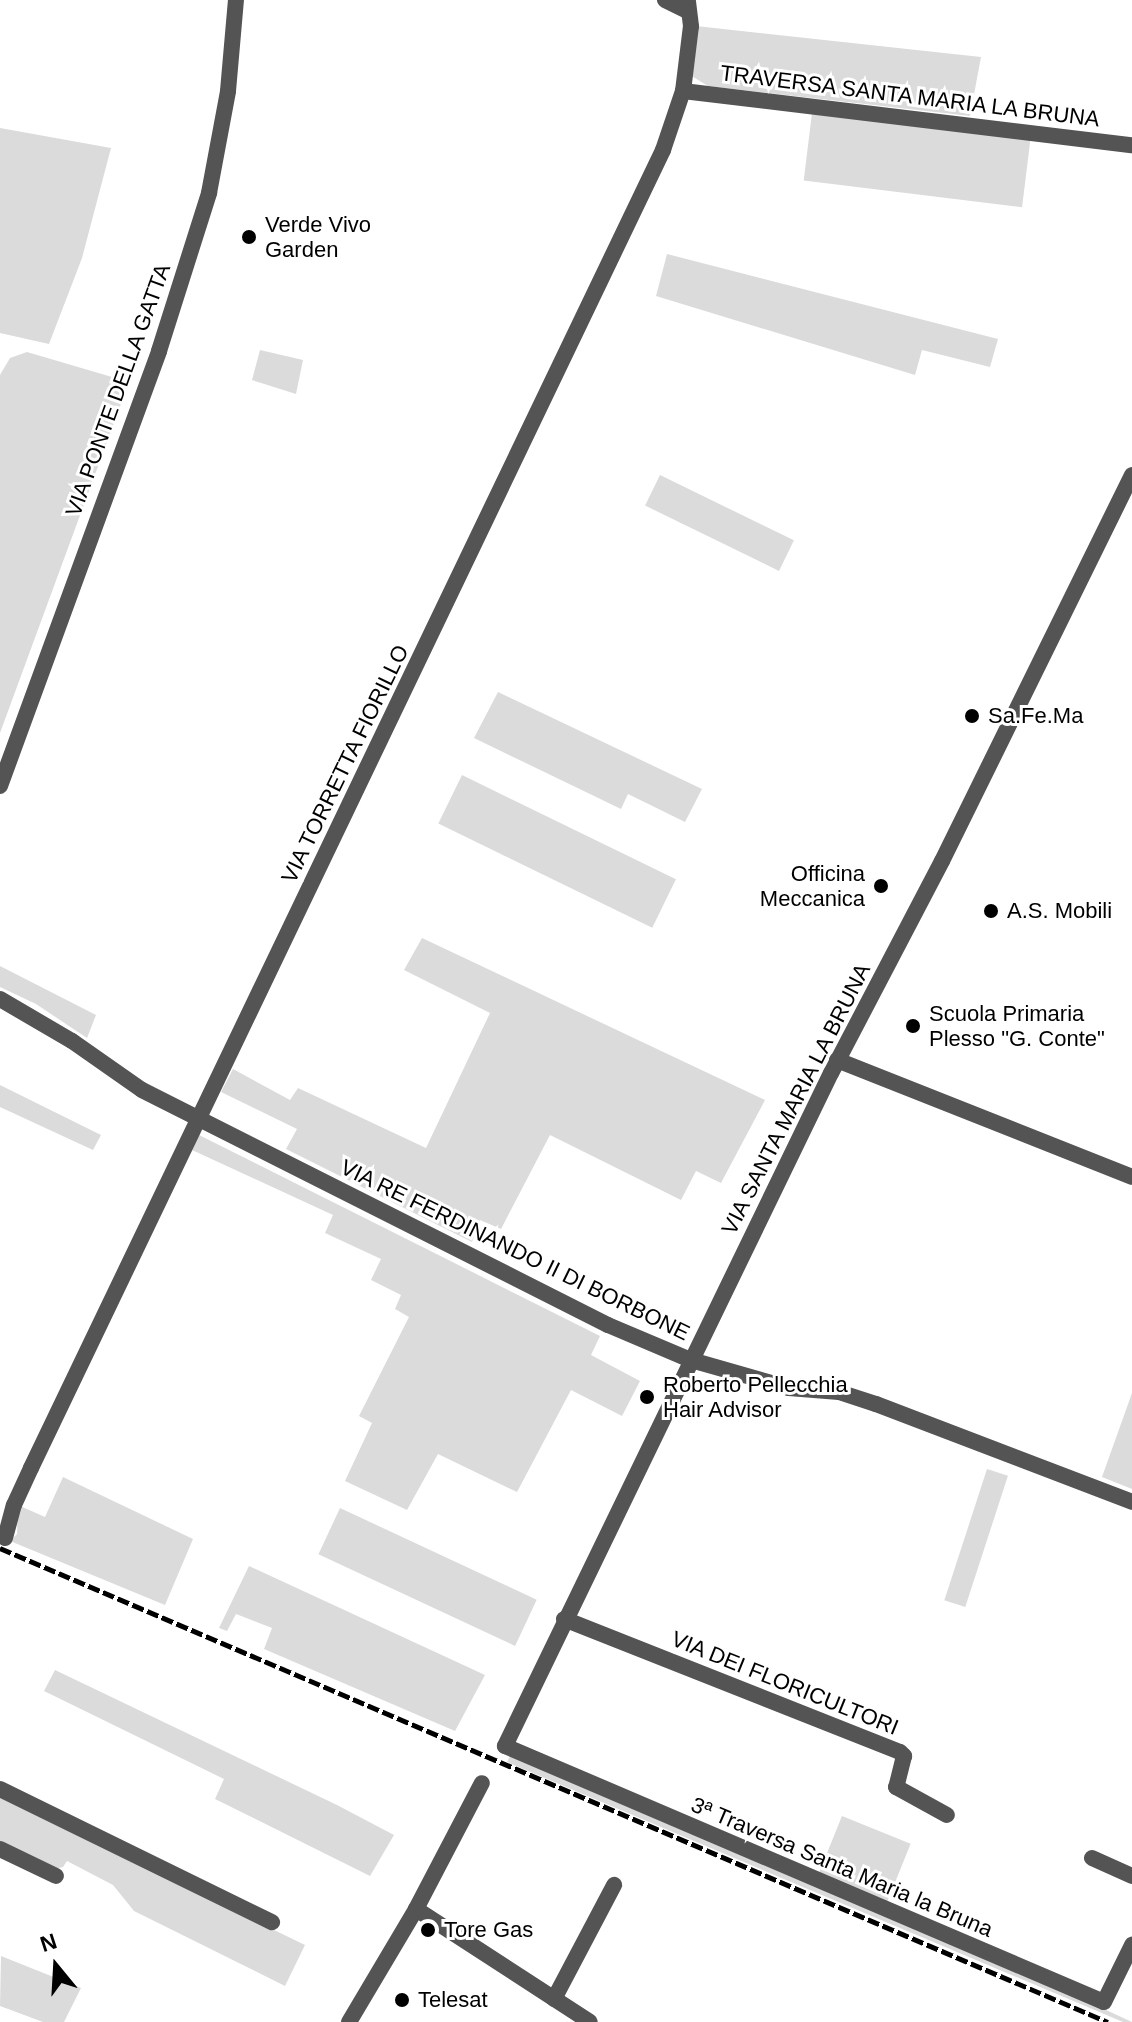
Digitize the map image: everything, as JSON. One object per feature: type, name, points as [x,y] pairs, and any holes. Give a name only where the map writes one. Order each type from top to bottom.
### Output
[{"type":"street","name":"VIA PONTE DELLA GATTA","points":[[0,786],[159,351],[209,193],[228,91],[236,0]]},
{"type":"street","points":[[665,0],[688,5]]},
{"type":"street","name":"VIA TORRETTA FIORILLO","points":[[5,1538],[14,1505],[31,1468],[663,150],[683,91],[691,26],[688,5]]},
{"type":"street","name":"TRAVERSA SANTA MARIA LA BRUNA","points":[[683,91],[1132,145]]},
{"type":"street","name":"VIA SANTA MARIA LA BRUNA","points":[[505,1746],[837,1060],[942,861],[1132,475]]},
{"type":"street","name":"VIA RE FERDINANDO II DI BORBONE","points":[[0,999],[72,1041],[142,1090],[608,1325],[691,1360],[789,1388],[839,1392],[876,1404],[1132,1502]]},
{"type":"street","points":[[837,1060],[1132,1177]]},
{"type":"street","name":"VIA DEI FLORICULTORI","points":[[564,1619],[900,1752],[904,1756],[896,1787],[947,1815]]},
{"type":"street","name":"3ª Traversa Santa Maria la Bruna","points":[[505,1746],[1104,2002],[1132,1945]]},
{"type":"street","points":[[349,2022],[416,1909],[482,1783]]},
{"type":"street","points":[[0,1789],[272,1922]]},
{"type":"street","points":[[0,1849],[56,1876]]},
{"type":"street","points":[[1092,1858],[1132,1876]]},
{"type":"street","points":[[554,1999],[614,1885]]},
{"type":"street","points":[[416,1909],[590,2022]]},
{"type":"shaded area","points":[[696,26],[981,57],[970,116],[708,86],[690,75]]},
{"type":"shaded area","points":[[812,113],[1030,140],[1022,207],[804,180]]},
{"type":"shaded area","points":[[0,128],[111,148],[82,258],[49,344],[0,333]]},
{"type":"shaded area","points":[[667,254],[998,339],[990,367],[922,350],[915,375],[656,296]]},
{"type":"shaded area","points":[[260,350],[303,360],[296,394],[252,380]]},
{"type":"shaded area","points":[[27,352],[129,382],[0,733],[0,375],[10,358]]},
{"type":"shaded area","points":[[660,475],[794,540],[779,571],[645,506]]},
{"type":"shaded area","points":[[498,692],[702,789],[685,822],[628,794],[621,809],[474,738]]},
{"type":"shaded area","points":[[462,775],[676,879],[652,928],[438,824]]},
{"type":"shaded area","points":[[422,938],[765,1100],[721,1183],[696,1171],[681,1200],[550,1135],[501,1229],[480,1220],[472,1242],[286,1149],[297,1129],[221,1092],[233,1069],[290,1100],[298,1088],[426,1148],[490,1013],[404,970]]},
{"type":"shaded area","points":[[0,966],[96,1015],[87,1038],[36,1004],[0,987]]},
{"type":"shaded area","points":[[0,1085],[101,1135],[93,1150],[0,1107]]},
{"type":"shaded area","points":[[199,1135],[600,1336],[591,1355],[640,1381],[622,1416],[571,1390],[517,1492],[438,1454],[407,1510],[345,1481],[372,1423],[359,1416],[409,1317],[395,1309],[401,1295],[371,1280],[381,1259],[325,1233],[333,1215],[192,1150]]},
{"type":"shaded area","points":[[1132,1393],[1132,1489],[1102,1477]]},
{"type":"shaded area","points":[[987,1469],[1008,1476],[965,1607],[944,1600]]},
{"type":"shaded area","points":[[63,1477],[193,1539],[165,1605],[10,1541],[17,1534],[18,1505],[45,1517]]},
{"type":"shaded area","points":[[340,1508],[537,1600],[515,1646],[318,1554]]},
{"type":"shaded area","points":[[249,1566],[485,1675],[455,1731],[264,1649],[272,1628],[236,1614],[227,1631],[219,1628]]},
{"type":"shaded area","points":[[55,1670],[394,1835],[370,1876],[215,1799],[224,1779],[44,1691]]},
{"type":"shaded area","points":[[511,1754],[1009,1965],[1132,2022],[1123,2022],[507,1762]]},
{"type":"shaded area","points":[[0,1797],[305,1945],[285,1986],[134,1911],[113,1885],[67,1861],[63,1867],[54,1869],[0,1842]]},
{"type":"shaded area","points":[[842,1816],[911,1844],[887,1902],[818,1874]]},
{"type":"shaded area","points":[[1,1956],[81,1988],[64,2022],[43,2022],[0,2006]]},
{"type":"railway","points":[[0,1548],[1108,2022]]},
{"type":"place","name":"Verde Vivo Garden","points":[[249,237]]},
{"type":"place","name":"Sa.Fe.Ma","points":[[972,716]]},
{"type":"place","name":"Officina Meccanica","points":[[881,886]]},
{"type":"place","name":"A.S. Mobili","points":[[991,911]]},
{"type":"place","name":"Scuola Primaria Plesso \"G. Conte\"","points":[[913,1026]]},
{"type":"place","name":"Roberto Pellecchia Hair Advisor","points":[[647,1397]]},
{"type":"place","name":"Tore Gas","points":[[428,1930]]},
{"type":"place","name":"Telesat","points":[[402,2000]]}]
